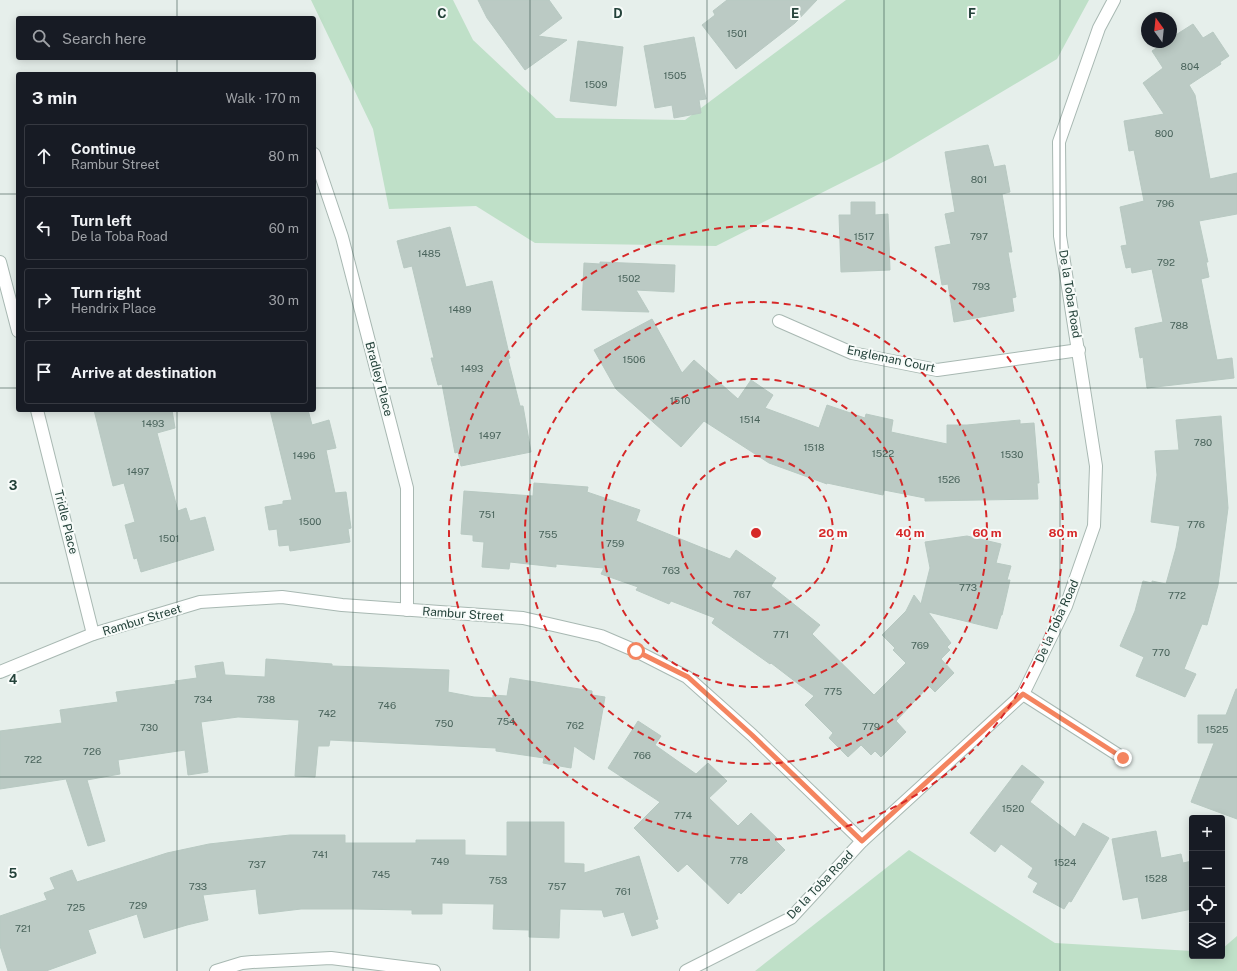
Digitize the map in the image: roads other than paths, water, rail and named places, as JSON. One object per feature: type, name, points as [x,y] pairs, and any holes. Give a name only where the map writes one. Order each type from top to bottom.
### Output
[{"type":"street","name":"De la Toba Road","points":[[686,971],[790,918],[862,841],[1023,694],[1066,606],[1094,526],[1096,466],[1060,236],[1059,142],[1099,28],[1114,0]]},
{"type":"street","name":"Bradley Place","points":[[316,160],[342,237],[407,488],[407,610]]},
{"type":"street","points":[[0,262],[16,323]]},
{"type":"street","name":"Engleman Court","points":[[779,321],[852,353],[936,370],[1079,350]]},
{"type":"street","name":"Tridle Place","points":[[38,412],[93,634]]},
{"type":"street","name":"Rambur Street","points":[[0,672],[93,634],[200,602],[282,597],[342,605],[523,618],[601,636],[636,651],[688,677],[752,735],[862,841]]},
{"type":"street","points":[[1023,694],[1123,758]]},
{"type":"street","points":[[216,971],[242,963],[331,958],[434,971]]}]
